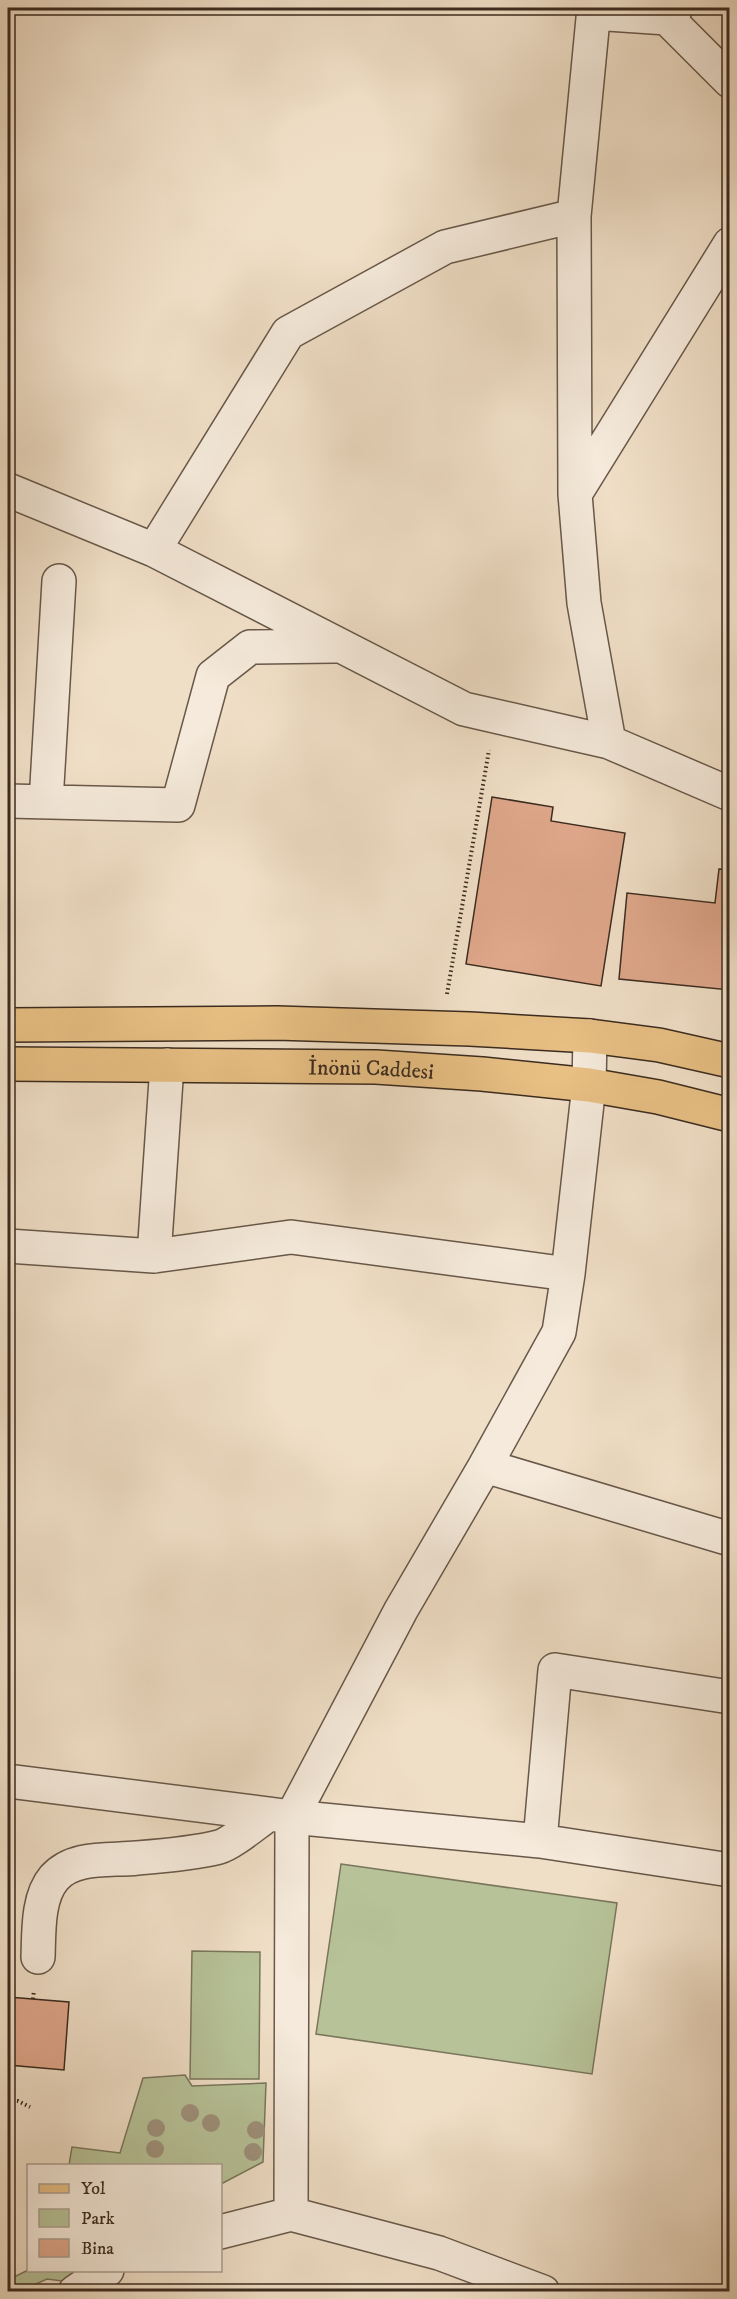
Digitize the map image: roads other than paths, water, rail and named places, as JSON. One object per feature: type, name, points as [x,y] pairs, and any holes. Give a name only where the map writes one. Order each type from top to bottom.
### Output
[{"type":"main road","name":"İnönü Caddesi","points":[[8,1025],[277,1023],[441,1028],[590,1036],[659,1045],[729,1061]]},
{"type":"main road","name":"İnönü Caddesi","points":[[8,1064],[376,1067],[482,1074],[588,1085],[658,1097],[729,1115]]},
{"type":"street","points":[[609,742],[584,603],[574,494],[574,216],[593,10],[671,13],[729,81]]},
{"type":"street","points":[[154,550],[288,333],[446,247],[574,216]]},
{"type":"street","points":[[574,494],[729,244]]},
{"type":"street","points":[[8,490],[154,550],[464,709],[609,742],[729,794]]},
{"type":"street","points":[[46,802],[59,580]]},
{"type":"street","points":[[8,801],[178,805],[213,676],[249,647],[341,646]]},
{"type":"street","points":[[38,1957],[45,1893],[55,1877],[69,1867],[85,1862],[138,1858],[221,1847],[280,1815],[485,1466],[559,1332],[568,1274],[588,1085],[590,1036]]},
{"type":"street","points":[[154,1256],[167,1065]]},
{"type":"street","points":[[8,1246],[154,1256],[291,1237],[568,1274]]},
{"type":"street","points":[[485,1466],[729,1539]]},
{"type":"street","points":[[540,1841],[555,1670],[729,1697]]},
{"type":"street","points":[[8,1781],[280,1815],[540,1841],[729,1870]]},
{"type":"street","points":[[280,1815],[291,2214]]},
{"type":"street","points":[[222,2231],[291,2214],[439,2253],[543,2292]]},
{"type":"street","points":[[75,2292],[105,2272]]}]
